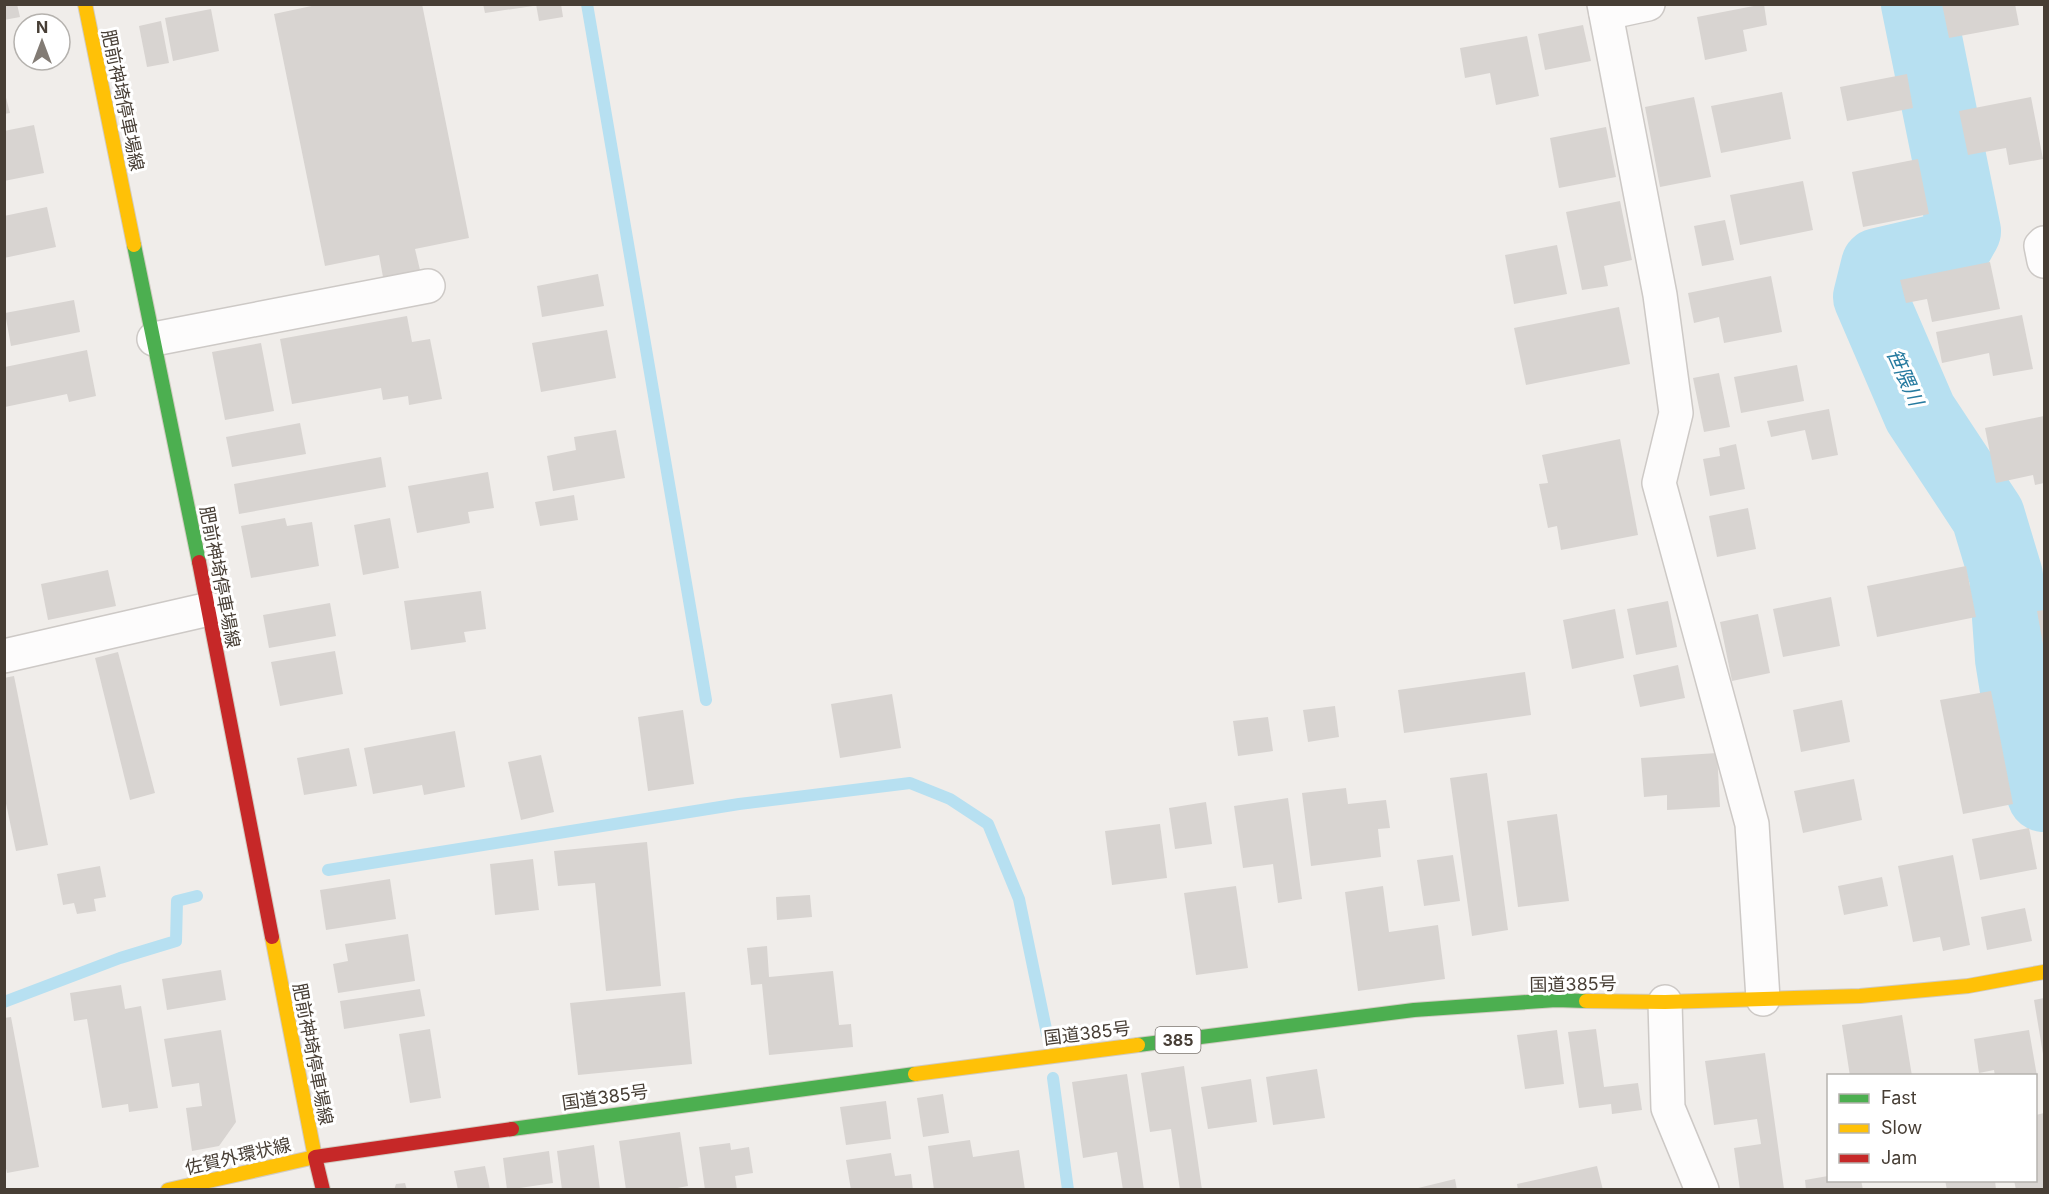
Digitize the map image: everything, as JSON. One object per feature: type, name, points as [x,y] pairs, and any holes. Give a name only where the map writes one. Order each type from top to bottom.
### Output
[{"type":"main road","name":"肥前神埼停車場線","points":[[92,6],[154,339],[209,609],[315,1157]]},
{"type":"main road","name":"国道385号","points":[[315,1157],[763,1093],[1414,1010],[1556,1000],[1665,1002],[1860,996],[1968,986],[2044,972]]},
{"type":"main road","name":"佐賀外環状線","points":[[168,1190],[315,1157]]},
{"type":"main road","points":[[315,1157],[323,1190]]},
{"type":"street","points":[[1648,4],[1605,9],[1660,295],[1676,412],[1659,483],[1752,824],[1763,999]]},
{"type":"street","points":[[2044,243],[2041,246],[2044,261]]},
{"type":"street","points":[[154,339],[428,286]]},
{"type":"street","points":[[4,656],[209,609]]},
{"type":"street","points":[[1665,1002],[1668,1108],[1702,1190]]},
{"type":"building","points":[[4,4],[17,4],[19,12],[12,12],[12,18],[4,20]]},
{"type":"building","points":[[321,4],[422,4],[469,238],[415,249],[420,270],[383,277],[379,255],[325,266],[274,14]]},
{"type":"building","points":[[483,4],[533,4],[533,6],[485,13]]},
{"type":"building","points":[[536,4],[561,4],[563,17],[539,21]]},
{"type":"building","points":[[1764,4],[1767,25],[1743,30],[1747,51],[1705,60],[1697,17]]},
{"type":"building","points":[[1942,4],[2015,4],[2019,25],[1949,38]]},
{"type":"building","points":[[211,9],[219,51],[173,61],[165,18]]},
{"type":"building","points":[[161,21],[169,63],[147,67],[139,26]]},
{"type":"building","points":[[1583,25],[1591,61],[1545,70],[1538,34]]},
{"type":"building","points":[[1527,36],[1539,96],[1496,105],[1490,73],[1465,78],[1460,48]]},
{"type":"building","points":[[1907,74],[1913,108],[1847,121],[1840,87]]},
{"type":"building","points":[[4,90],[10,113],[4,114]]},
{"type":"building","points":[[1782,92],[1791,139],[1721,153],[1711,106]]},
{"type":"building","points":[[1694,97],[1711,177],[1660,187],[1645,107]]},
{"type":"building","points":[[2031,97],[2043,159],[2009,165],[2006,148],[1968,155],[1959,111]]},
{"type":"building","points":[[34,125],[44,173],[4,181],[4,131]]},
{"type":"building","points":[[1606,127],[1616,177],[1559,188],[1550,138]]},
{"type":"building","points":[[1918,159],[1929,214],[1863,227],[1852,172]]},
{"type":"building","points":[[1803,181],[1813,230],[1740,245],[1730,195]]},
{"type":"building","points":[[1620,201],[1632,260],[1604,266],[1608,286],[1582,290],[1566,212]]},
{"type":"building","points":[[47,207],[56,247],[4,258],[4,216]]},
{"type":"building","points":[[1725,220],[1734,260],[1702,266],[1694,226]]},
{"type":"building","points":[[1557,245],[1567,294],[1514,304],[1505,255]]},
{"type":"building","points":[[1990,262],[2000,309],[1932,322],[1927,299],[1906,303],[1900,280]]},
{"type":"building","points":[[598,274],[604,306],[542,317],[537,286]]},
{"type":"building","points":[[1771,276],[1782,332],[1724,343],[1719,317],[1694,323],[1688,293]]},
{"type":"building","points":[[74,300],[80,332],[11,346],[5,313]]},
{"type":"building","points":[[1619,307],[1630,364],[1526,385],[1514,328]]},
{"type":"building","points":[[2022,315],[2033,369],[1993,376],[1989,353],[1942,363],[1936,332]]},
{"type":"building","points":[[407,316],[412,342],[430,339],[442,399],[409,405],[408,396],[383,400],[381,388],[292,404],[280,339]]},
{"type":"building","points":[[607,330],[616,378],[541,392],[532,343]]},
{"type":"building","points":[[261,343],[274,411],[225,420],[212,352]]},
{"type":"building","points":[[87,350],[96,396],[69,402],[67,394],[5,407],[5,367]]},
{"type":"building","points":[[1797,365],[1804,401],[1741,413],[1734,377]]},
{"type":"building","points":[[1719,373],[1730,427],[1704,432],[1693,378]]},
{"type":"building","points":[[1829,409],[1838,455],[1812,460],[1805,430],[1771,437],[1767,421]]},
{"type":"building","points":[[2044,416],[2044,483],[2035,485],[2033,475],[1996,483],[1985,428]]},
{"type":"building","points":[[300,423],[306,454],[232,467],[226,437]]},
{"type":"building","points":[[616,430],[625,478],[553,491],[547,456],[576,450],[574,437]]},
{"type":"building","points":[[1620,439],[1638,535],[1561,550],[1557,526],[1548,528],[1539,484],[1548,483],[1542,455]]},
{"type":"building","points":[[1736,444],[1745,489],[1710,496],[1703,459],[1720,456],[1719,448]]},
{"type":"building","points":[[381,457],[386,487],[239,514],[234,484]]},
{"type":"building","points":[[488,472],[494,508],[468,512],[470,523],[417,533],[408,486]]},
{"type":"building","points":[[574,495],[578,520],[540,526],[535,502]]},
{"type":"building","points":[[1748,508],[1756,549],[1717,557],[1709,516]]},
{"type":"building","points":[[285,518],[287,526],[312,522],[319,566],[251,578],[241,526]]},
{"type":"building","points":[[390,518],[399,568],[363,575],[354,525]]},
{"type":"building","points":[[1966,566],[1976,617],[1877,637],[1867,586]]},
{"type":"building","points":[[108,570],[116,606],[48,620],[41,584]]},
{"type":"building","points":[[481,591],[486,629],[464,632],[466,642],[411,650],[404,601]]},
{"type":"building","points":[[1831,597],[1840,646],[1783,657],[1773,609]]},
{"type":"building","points":[[1668,601],[1677,647],[1636,655],[1627,609]]},
{"type":"building","points":[[330,603],[336,636],[269,648],[263,615]]},
{"type":"building","points":[[1615,609],[1624,658],[1572,669],[1563,620]]},
{"type":"building","points":[[2044,610],[2044,644],[2043,644],[2037,611]]},
{"type":"building","points":[[1758,614],[1770,673],[1732,681],[1720,622]]},
{"type":"building","points":[[335,651],[343,694],[280,706],[271,662]]},
{"type":"building","points":[[118,652],[155,793],[130,800],[95,658]]},
{"type":"building","points":[[1678,665],[1685,698],[1640,707],[1633,675]]},
{"type":"building","points":[[1525,672],[1531,715],[1404,733],[1398,690]]},
{"type":"building","points":[[14,676],[48,845],[16,851],[4,794],[4,678]]},
{"type":"building","points":[[1991,691],[2013,804],[1963,814],[1940,700]]},
{"type":"building","points":[[892,694],[901,748],[840,758],[831,704]]},
{"type":"building","points":[[1842,700],[1850,742],[1801,752],[1793,710]]},
{"type":"building","points":[[1335,706],[1339,737],[1308,742],[1303,710]]},
{"type":"building","points":[[683,710],[694,784],[648,791],[638,717]]},
{"type":"building","points":[[1268,717],[1273,751],[1238,756],[1233,721]]},
{"type":"building","points":[[455,731],[465,787],[424,795],[422,785],[373,794],[364,748]]},
{"type":"building","points":[[349,748],[357,786],[304,795],[297,758]]},
{"type":"building","points":[[1717,753],[1720,807],[1667,810],[1667,795],[1644,797],[1641,758]]},
{"type":"building","points":[[541,755],[554,812],[521,820],[508,762]]},
{"type":"building","points":[[1487,773],[1508,930],[1472,936],[1450,778]]},
{"type":"building","points":[[1854,779],[1862,820],[1803,833],[1794,791]]},
{"type":"building","points":[[1346,788],[1348,804],[1386,800],[1390,828],[1378,829],[1381,857],[1311,866],[1302,793]]},
{"type":"building","points":[[1288,798],[1302,899],[1278,903],[1273,864],[1243,868],[1234,806]]},
{"type":"building","points":[[1206,802],[1212,844],[1175,849],[1169,808]]},
{"type":"building","points":[[1557,814],[1569,901],[1518,907],[1507,821]]},
{"type":"building","points":[[1160,824],[1167,878],[1112,885],[1105,831]]},
{"type":"building","points":[[2029,828],[2037,869],[1980,880],[1972,839]]},
{"type":"building","points":[[647,842],[661,986],[606,991],[595,883],[558,886],[554,851]]},
{"type":"building","points":[[1453,855],[1460,901],[1424,906],[1417,860]]},
{"type":"building","points":[[1953,855],[1970,945],[1943,951],[1940,937],[1913,942],[1898,866]]},
{"type":"building","points":[[533,859],[539,910],[495,915],[490,864]]},
{"type":"building","points":[[100,866],[106,897],[94,899],[96,911],[77,914],[74,903],[63,905],[57,874]]},
{"type":"building","points":[[1882,877],[1888,906],[1844,915],[1838,886]]},
{"type":"building","points":[[390,879],[396,919],[326,930],[320,890]]},
{"type":"building","points":[[1236,886],[1248,968],[1196,975],[1184,893]]},
{"type":"building","points":[[1383,886],[1389,932],[1438,925],[1445,979],[1358,991],[1345,892]]},
{"type":"building","points":[[810,895],[812,917],[777,920],[776,897]]},
{"type":"building","points":[[2025,908],[2032,941],[1987,950],[1981,917]]},
{"type":"building","points":[[408,934],[415,981],[338,993],[333,964],[348,961],[345,944]]},
{"type":"building","points":[[767,946],[769,977],[833,971],[839,1025],[851,1024],[853,1047],[769,1055],[762,984],[751,985],[747,948]]},
{"type":"building","points":[[221,970],[226,1000],[167,1010],[162,979]]},
{"type":"building","points":[[121,985],[125,1009],[141,1006],[158,1108],[129,1112],[128,1104],[102,1108],[87,1019],[74,1021],[70,993]]},
{"type":"building","points":[[420,989],[425,1016],[344,1029],[340,1001]]},
{"type":"building","points":[[685,992],[692,1064],[578,1075],[570,1003]]},
{"type":"building","points":[[2044,998],[2044,1054],[2043,1054],[2034,1000]]},
{"type":"building","points":[[1902,1015],[1912,1074],[1850,1074],[1842,1025]]},
{"type":"building","points":[[11,1017],[39,1167],[7,1173],[4,1159],[4,1018]]},
{"type":"building","points":[[430,1029],[441,1098],[410,1103],[399,1034]]},
{"type":"building","points":[[1596,1029],[1604,1087],[1638,1083],[1642,1110],[1612,1114],[1611,1104],[1579,1108],[1568,1032]]},
{"type":"building","points":[[221,1030],[236,1122],[219,1146],[192,1151],[186,1108],[202,1106],[199,1083],[172,1087],[164,1039]]},
{"type":"building","points":[[1557,1030],[1564,1084],[1525,1089],[1517,1035]]},
{"type":"building","points":[[2029,1030],[2037,1074],[1995,1074],[1994,1070],[1979,1073],[1974,1039]]},
{"type":"building","points":[[1765,1053],[1784,1189],[1740,1190],[1734,1148],[1761,1144],[1757,1119],[1714,1125],[1705,1061]]},
{"type":"building","points":[[1184,1066],[1202,1190],[1180,1190],[1171,1129],[1150,1132],[1141,1073]]},
{"type":"building","points":[[1317,1069],[1325,1118],[1273,1125],[1266,1077]]},
{"type":"building","points":[[1127,1074],[1144,1190],[1123,1190],[1117,1152],[1083,1158],[1072,1082]]},
{"type":"building","points":[[1251,1079],[1257,1122],[1208,1129],[1201,1087]]},
{"type":"building","points":[[943,1094],[949,1133],[923,1137],[917,1098]]},
{"type":"building","points":[[886,1101],[891,1139],[846,1145],[840,1107]]},
{"type":"building","points":[[2044,1113],[2044,1190],[2016,1190],[2014,1182],[2037,1182],[2037,1115]]},
{"type":"building","points":[[680,1132],[688,1186],[667,1190],[626,1190],[619,1141]]},
{"type":"building","points":[[970,1140],[973,1157],[1019,1150],[1025,1190],[934,1190],[928,1146]]},
{"type":"building","points":[[730,1143],[731,1150],[749,1147],[753,1173],[735,1176],[737,1190],[705,1190],[699,1147]]},
{"type":"building","points":[[594,1145],[600,1190],[562,1190],[557,1151]]},
{"type":"building","points":[[549,1151],[553,1183],[507,1190],[503,1158]]},
{"type":"building","points":[[891,1153],[895,1176],[911,1174],[913,1190],[851,1190],[846,1160]]},
{"type":"building","points":[[485,1166],[490,1190],[458,1190],[454,1171]]},
{"type":"building","points":[[1597,1166],[1603,1190],[1518,1190],[1517,1184]]},
{"type":"building","points":[[1827,1176],[1827,1182],[1861,1182],[1863,1190],[1806,1190],[1805,1180]]},
{"type":"building","points":[[1455,1179],[1457,1190],[1414,1190],[1414,1189]]},
{"type":"building","points":[[1945,1182],[1995,1182],[1996,1190],[1947,1190]]},
{"type":"building","points":[[405,1183],[407,1190],[394,1190],[396,1184]]},
{"type":"waterway","points":[[587,4],[706,700]]},
{"type":"waterway","name":"笹隈川","points":[[1918,4],[1964,231],[1955,247],[1878,265],[1870,297],[1920,413],[1988,516],[2006,576],[2012,659],[2024,733],[2044,795]]},
{"type":"waterway","points":[[328,870],[739,804],[910,783],[950,799],[988,824],[1019,899],[1047,1034]]},
{"type":"waterway","points":[[4,1002],[120,958],[176,941],[177,901],[197,896]]},
{"type":"waterway","points":[[1053,1078],[1068,1190]]},
{"type":"traffic: fast","points":[[134,245],[199,562]]},
{"type":"traffic: fast","points":[[1138,1045],[1414,1010],[1556,1000],[1586,1001]]},
{"type":"traffic: fast","points":[[512,1129],[915,1074]]},
{"type":"traffic: slow","points":[[85,4],[134,245]]},
{"type":"traffic: slow","points":[[272,937],[315,1157]]},
{"type":"traffic: slow","points":[[1586,1001],[1665,1002],[1860,996],[1968,986],[2044,972]]},
{"type":"traffic: slow","points":[[915,1074],[1138,1045]]},
{"type":"traffic: slow","points":[[168,1190],[315,1157]]},
{"type":"traffic: jam","points":[[199,562],[272,937]]},
{"type":"traffic: jam","points":[[323,1190],[315,1157],[512,1129]]}]
